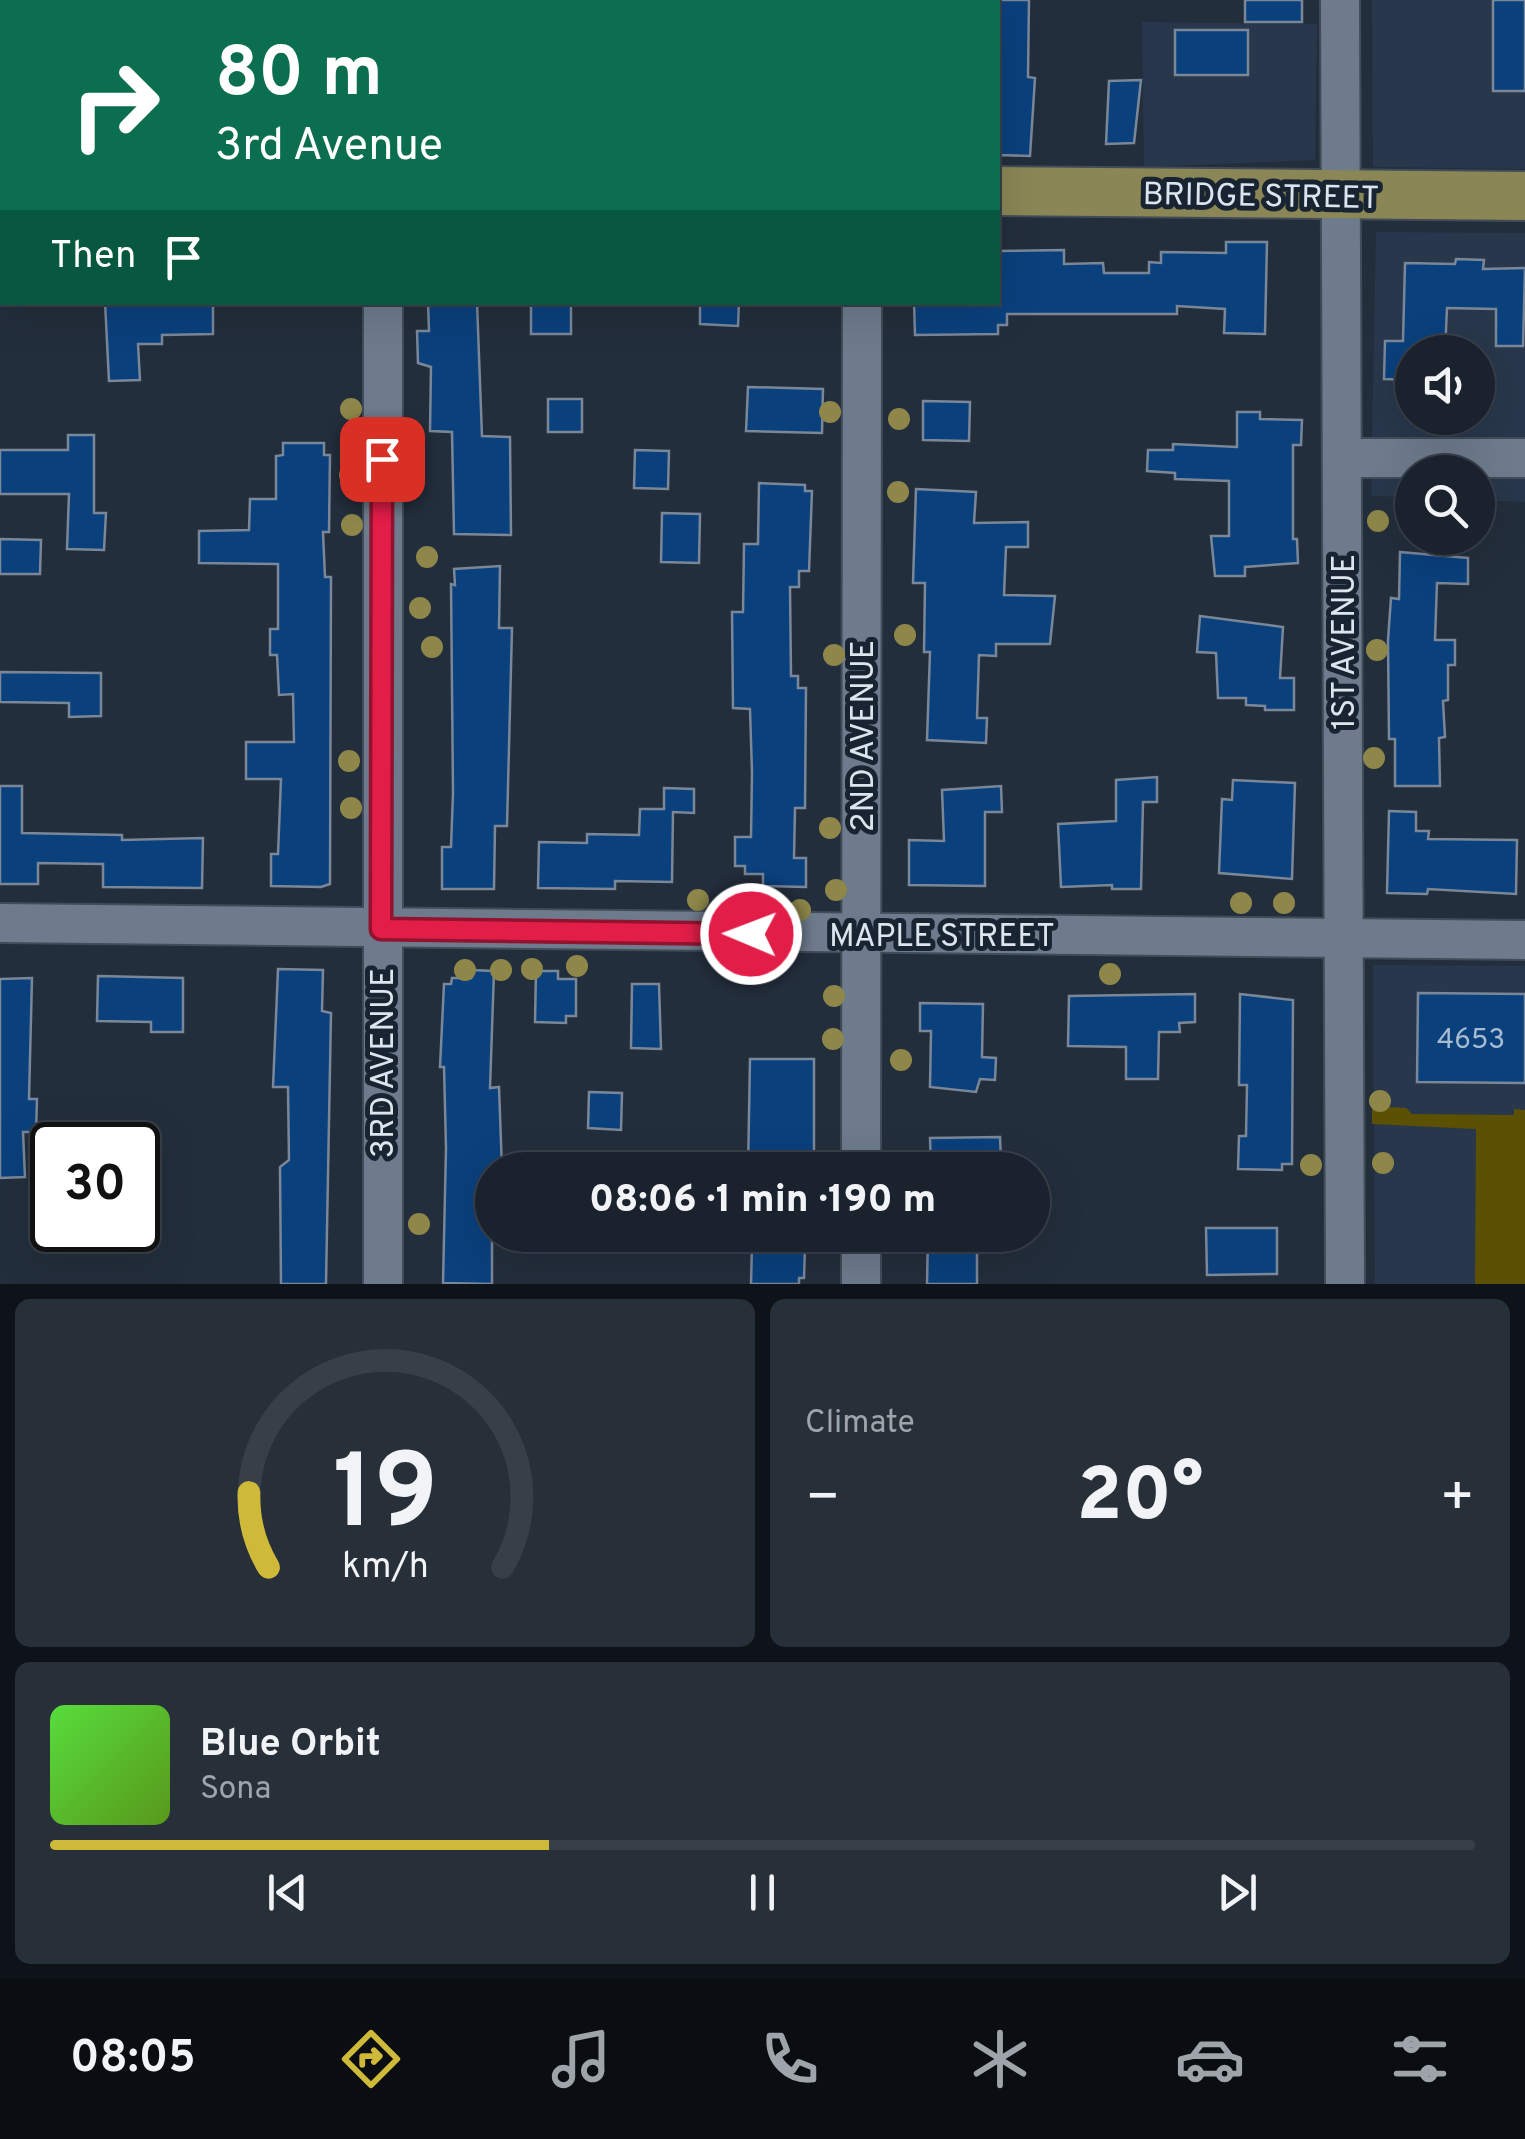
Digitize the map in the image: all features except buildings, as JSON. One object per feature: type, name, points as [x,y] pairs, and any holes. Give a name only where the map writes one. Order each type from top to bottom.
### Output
[{"type":"main road","name":"BRIDGE STREET","points":[[1000,192],[1525,196]]},
{"type":"street","name":"1ST AVENUE","points":[[1340,0],[1346,1284]]},
{"type":"street","name":"3RD AVENUE","points":[[382,305],[383,1284]]},
{"type":"street","name":"2ND AVENUE","points":[[862,305],[862,1152]]},
{"type":"street","points":[[1342,458],[1525,458]]},
{"type":"street","name":"MAPLE STREET","points":[[0,923],[862,936],[1525,940]]},
{"type":"street","points":[[861,1252],[861,1284]]},
{"type":"shaded area","points":[[1372,0],[1525,0],[1525,169],[1373,167]]},
{"type":"shaded area","points":[[1142,22],[1317,24],[1315,160],[1144,167]]},
{"type":"shaded area","points":[[1376,232],[1525,233],[1525,502],[1495,501],[1495,455],[1395,455],[1395,497],[1371,496]]},
{"type":"shaded area","points":[[1373,965],[1525,966],[1525,1284],[1375,1284]]},
{"type":"shaded area","points":[[1372,1106],[1406,1108],[1412,1114],[1514,1115],[1514,1109],[1525,1110],[1525,1284],[1475,1284],[1476,1129],[1372,1124]]},
{"type":"route","points":[[382,459],[381,929],[751,934]]}]
